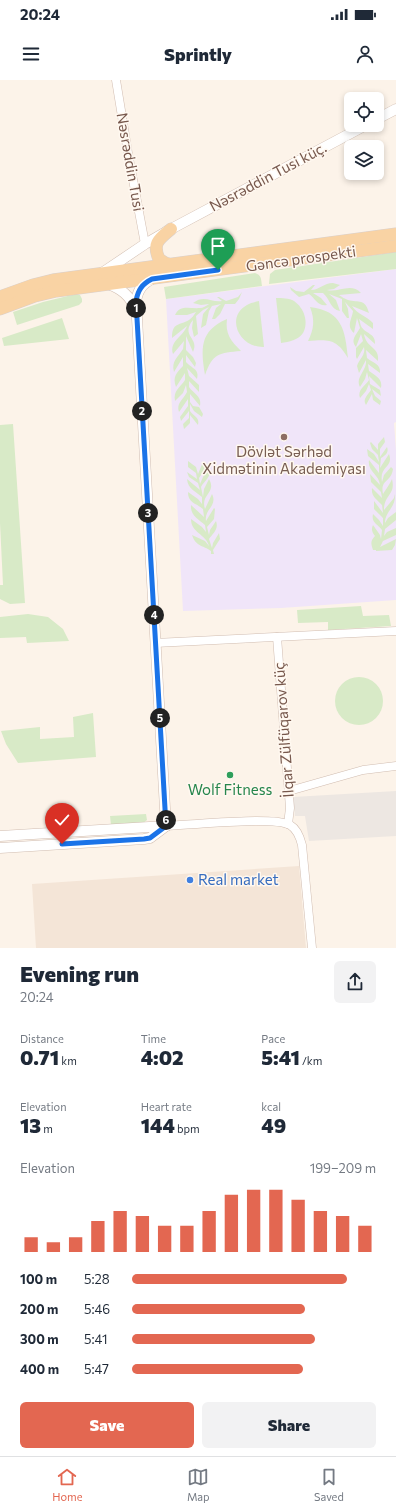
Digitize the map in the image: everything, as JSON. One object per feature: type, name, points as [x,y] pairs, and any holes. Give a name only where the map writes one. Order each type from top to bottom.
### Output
[{"type":"main road","points":[[171,229],[158,240],[155,247],[159,260],[172,265]]},
{"type":"main road","name":"Gəncə prospekti","points":[[55,286],[87,286],[104,279],[172,265],[396,234]]},
{"type":"main road","name":"Gəncə prospekti","points":[[104,279],[152,279],[396,246]]},
{"type":"main road","points":[[0,297],[32,285],[55,286],[104,279]]},
{"type":"main road","points":[[0,310],[55,286]]},
{"type":"street","name":"Nəsrəddin Tusi","points":[[116,80],[145,244]]},
{"type":"street","points":[[384,115],[396,109]]},
{"type":"street","name":"Nəsrəddin Tusi küç.","points":[[104,279],[145,244],[353,132]]},
{"type":"street","points":[[104,279],[126,294],[136,310]]},
{"type":"street","points":[[152,279],[146,282],[138,293],[136,310],[166,826]]},
{"type":"street","points":[[155,643],[396,631]]},
{"type":"street","name":"İlqar Zülfüqarov küç","points":[[277,637],[289,791],[290,812],[288,824]]},
{"type":"street","points":[[289,791],[363,770],[396,766]]},
{"type":"street","points":[[0,836],[258,822],[277,822],[288,824],[299,835],[302,845],[312,948]]},
{"type":"street","points":[[0,848],[144,839],[150,838],[166,826]]},
{"type":"shaded area","name":"Dövlət Sərhəd Xidmətinin Akademiyası","points":[[396,269],[396,422],[394,423],[396,451],[396,600],[281,608],[183,611],[166,299]]},
{"type":"shaded area","points":[[396,791],[396,836],[309,841],[305,816],[295,816],[293,797]]},
{"type":"shaded area","points":[[299,866],[306,948],[36,948],[32,884]]},
{"type":"green space","points":[[396,252],[396,269],[269,284],[270,274],[275,270]]},
{"type":"green space","points":[[255,273],[260,276],[262,286],[166,299],[164,287]]},
{"type":"green space","points":[[333,283],[340,285],[334,289],[327,290],[331,291],[353,288],[361,293],[339,295],[345,299],[361,302],[366,305],[369,313],[352,306],[373,323],[373,329],[359,319],[363,329],[375,340],[375,344],[364,334],[365,339],[375,350],[378,356],[378,361],[366,350],[367,358],[376,364],[380,370],[380,373],[368,364],[369,371],[381,382],[381,388],[369,376],[370,384],[380,390],[381,396],[372,389],[375,396],[381,401],[380,405],[373,400],[372,394],[366,405],[365,399],[371,390],[369,384],[366,391],[360,398],[359,395],[360,390],[369,380],[367,372],[360,387],[359,380],[365,367],[366,360],[359,373],[357,366],[363,355],[364,347],[357,359],[356,348],[363,341],[361,334],[356,347],[354,344],[354,338],[360,328],[357,318],[354,333],[350,328],[353,311],[345,302],[348,309],[349,318],[347,318],[342,311],[342,299],[329,294],[336,300],[340,311],[332,306],[323,293],[313,293],[321,298],[327,305],[321,305],[309,294],[299,297],[291,290],[290,287],[296,291],[304,292],[313,285],[315,285],[311,290]]},
{"type":"green space","points":[[242,292],[235,304],[225,304],[220,314],[215,319],[212,319],[216,308],[221,304],[212,306],[209,311],[206,325],[201,328],[203,314],[209,307],[196,316],[198,334],[194,337],[192,328],[193,320],[190,325],[188,330],[194,343],[194,347],[193,352],[186,336],[186,350],[193,357],[196,363],[195,367],[186,355],[186,362],[197,373],[197,379],[187,368],[189,376],[199,385],[199,392],[189,381],[189,387],[199,397],[200,406],[190,394],[190,402],[193,406],[199,407],[203,414],[202,417],[194,411],[190,404],[190,411],[198,420],[198,425],[190,415],[190,423],[184,429],[183,424],[189,418],[189,411],[181,421],[180,417],[188,406],[188,399],[179,412],[178,406],[187,392],[186,385],[183,393],[175,401],[175,394],[185,380],[185,373],[176,387],[175,378],[183,366],[183,357],[174,372],[173,365],[183,349],[184,341],[173,354],[172,350],[175,342],[187,326],[172,338],[172,333],[173,329],[177,325],[189,320],[196,312],[187,315],[175,315],[182,308],[201,308],[209,304],[201,305],[193,303],[197,300],[204,299],[222,301],[217,297],[219,297],[226,301],[238,297]]},
{"type":"green space","points":[[76,294],[80,295],[82,299],[82,302],[79,305],[17,325],[13,312],[43,302]]},
{"type":"green space","points":[[276,298],[292,300],[298,304],[303,311],[306,324],[303,333],[299,337],[287,342],[281,343]]},
{"type":"green space","points":[[259,301],[264,347],[255,346],[248,343],[238,331],[236,324],[240,310],[248,304]]},
{"type":"green space","points":[[310,307],[321,309],[336,318],[343,331],[348,358],[340,347],[332,342],[327,340],[308,341],[312,332],[313,324],[313,316]]},
{"type":"green space","points":[[62,318],[69,339],[4,346],[2,338]]},
{"type":"green space","points":[[227,319],[228,333],[234,344],[241,351],[227,352],[214,358],[205,375],[203,357],[204,342],[211,329]]},
{"type":"green space","points":[[13,424],[25,603],[10,604],[0,599],[0,585],[3,585],[0,523],[0,425]]},
{"type":"green space","points":[[384,437],[385,442],[380,449],[380,457],[387,447],[388,450],[386,455],[381,458],[380,468],[389,454],[390,462],[384,469],[382,482],[384,475],[391,467],[393,469],[390,477],[384,483],[382,489],[383,494],[392,479],[393,484],[384,510],[394,498],[395,494],[394,503],[385,519],[385,523],[388,518],[396,512],[396,520],[385,529],[384,536],[387,532],[396,528],[396,535],[383,541],[380,547],[396,539],[392,550],[376,551],[373,550],[371,544],[372,539],[375,536],[372,530],[373,525],[381,539],[382,530],[374,521],[373,514],[383,526],[383,518],[374,509],[374,501],[383,513],[382,505],[373,496],[372,488],[382,498],[381,492],[371,482],[370,474],[380,485],[378,478],[371,470],[369,460],[379,473],[379,465],[368,456],[367,449],[374,454],[379,462],[378,455],[372,449],[370,443],[371,442],[378,450],[378,444]]},
{"type":"green space","points":[[188,461],[196,467],[198,474],[203,462],[205,469],[199,478],[200,484],[209,468],[210,471],[209,476],[201,487],[203,497],[204,489],[209,479],[211,487],[204,504],[205,509],[212,494],[213,502],[207,513],[206,521],[214,508],[214,519],[207,527],[209,535],[210,530],[216,521],[216,529],[209,539],[212,548],[213,543],[219,533],[220,539],[213,550],[214,554],[211,554],[211,551],[198,544],[192,535],[205,541],[209,546],[192,524],[191,519],[206,532],[205,525],[192,512],[191,505],[204,517],[203,509],[191,501],[188,496],[188,492],[202,504],[202,497],[192,490],[187,479],[200,490],[198,483],[189,477],[187,472],[197,479],[196,473],[188,467]]},
{"type":"green space","points":[[361,606],[363,616],[389,615],[391,626],[328,630],[328,622],[298,623],[297,610]]},
{"type":"green space","points":[[28,614],[48,617],[63,629],[69,641],[27,643],[26,637],[0,638],[0,617]]},
{"type":"green space","points":[[354,677],[364,677],[373,681],[379,687],[382,692],[382,710],[373,721],[364,725],[354,725],[345,721],[339,715],[335,706],[335,696],[339,687],[345,681]]},
{"type":"green space","points":[[93,713],[96,757],[18,763],[6,744],[1,731],[40,727],[40,739],[74,737],[73,717]]},
{"type":"green space","points":[[146,814],[147,820],[143,823],[111,825],[110,816]]},
{"type":"place","name":"Dövlət Sərhəd Xidmətinin Akademiyası","points":[[284,437]]},
{"type":"place","name":"Wolf Fitness","points":[[230,775]]},
{"type":"place","name":"Real market","points":[[190,880]]},
{"type":"route","points":[[62,844],[150,838],[166,826],[136,301],[141,287],[152,279],[218,270]]}]
